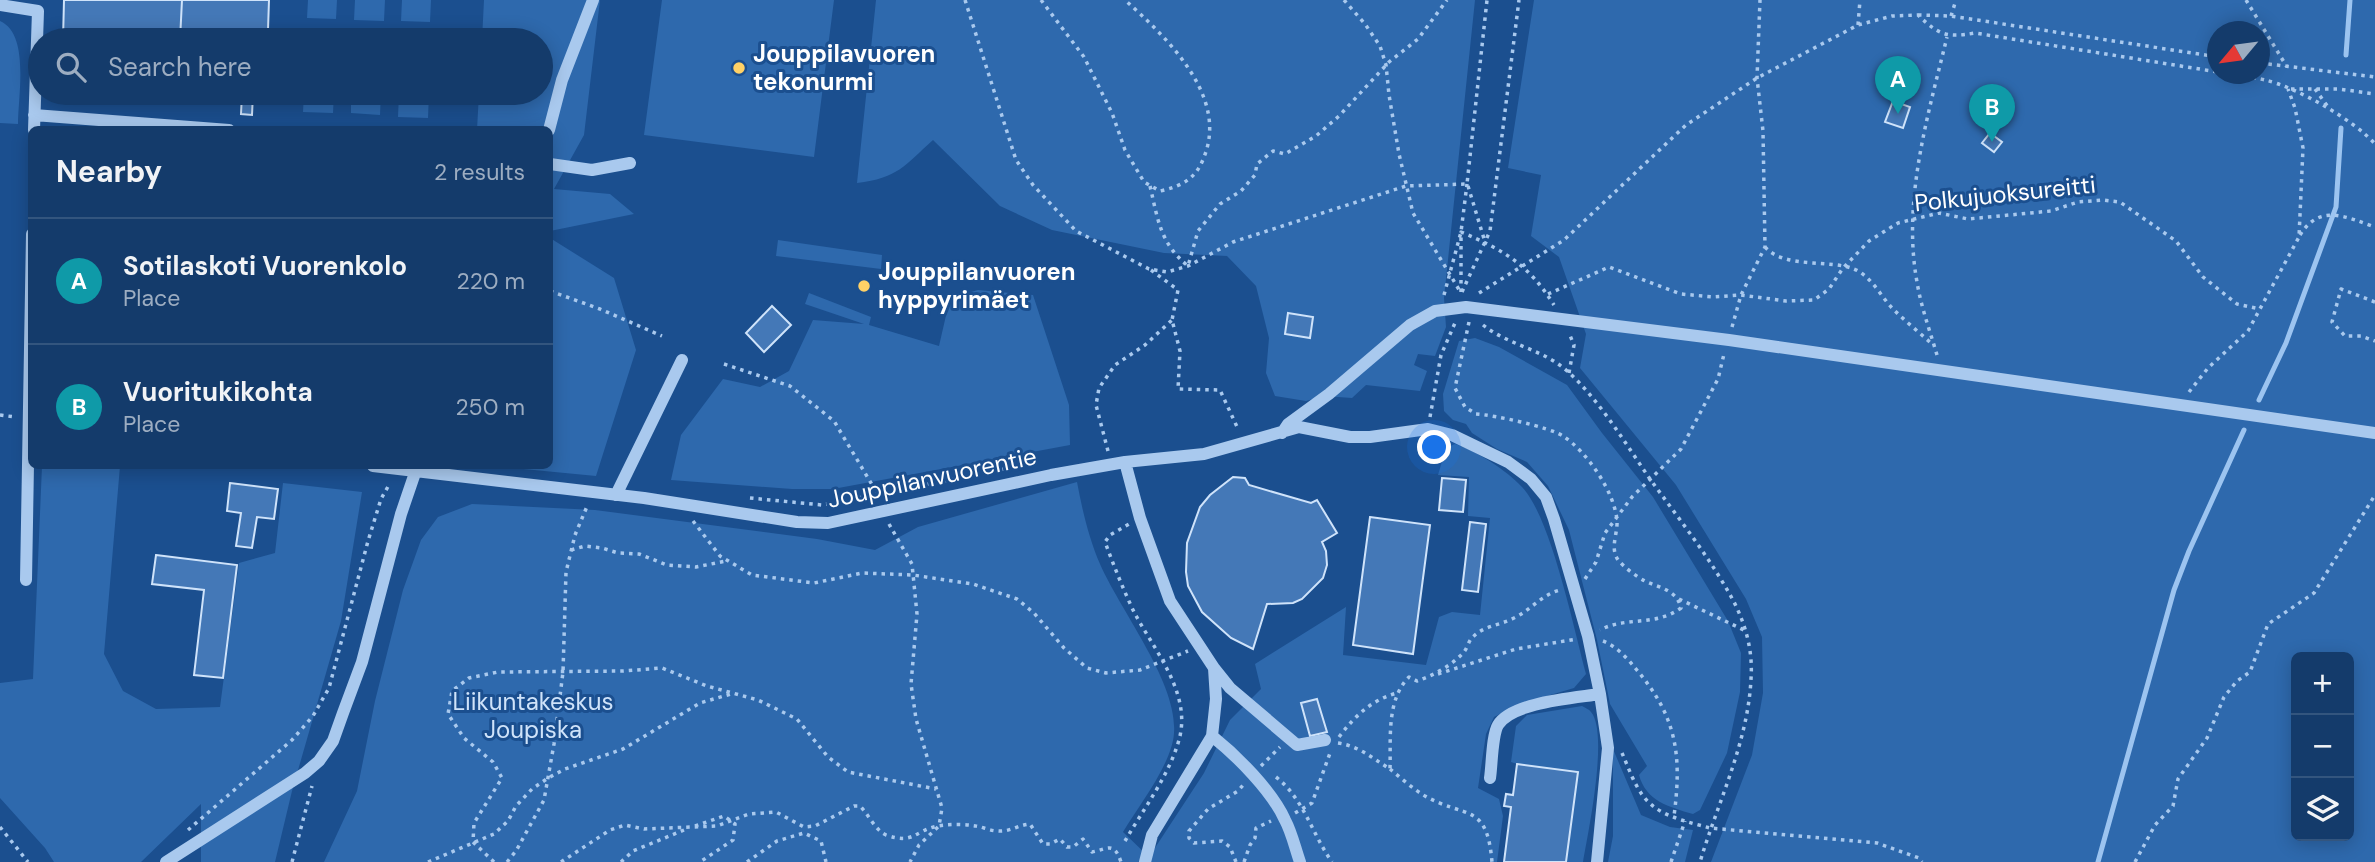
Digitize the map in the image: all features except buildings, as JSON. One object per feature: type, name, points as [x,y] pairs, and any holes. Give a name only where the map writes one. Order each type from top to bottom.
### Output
[{"type":"street","points":[[550,126],[562,80],[593,0]]},
{"type":"street","points":[[0,5],[38,11],[37,28]]},
{"type":"street","points":[[34,105],[34,126]]},
{"type":"street","points":[[34,115],[149,126]]},
{"type":"street","points":[[553,164],[592,170],[629,163]]},
{"type":"street","points":[[1282,433],[1288,424],[1329,394],[1410,325],[1435,311],[1465,308],[1729,340],[2375,433]]},
{"type":"street","points":[[615,495],[682,360]]},
{"type":"street","name":"Jouppilanvuorentie","points":[[410,469],[797,522],[828,523],[1051,475],[1125,462],[1204,454],[1299,428],[1350,437],[1428,429]]},
{"type":"street","points":[[1428,429],[1467,441],[1508,463],[1531,479],[1546,497],[1588,636],[1608,748],[1597,862]]},
{"type":"street","points":[[1125,462],[1140,518],[1170,601],[1214,668],[1230,688],[1297,746],[1330,742]]},
{"type":"street","points":[[26,580],[29,469]]},
{"type":"street","points":[[166,862],[305,773],[333,741],[362,662],[401,514],[416,470]]},
{"type":"street","points":[[1145,862],[1152,835],[1212,736],[1216,699],[1214,668]]},
{"type":"street","points":[[1490,778],[1497,726],[1508,714],[1533,706],[1600,694]]},
{"type":"street","points":[[1212,736],[1230,750],[1268,792],[1283,817],[1300,862]]},
{"type":"path","points":[[965,0],[1016,160],[1033,185],[1076,231],[1149,269],[1178,290],[1172,320],[1180,351],[1178,390],[1220,390],[1243,444]]},
{"type":"path","points":[[1041,0],[1084,57],[1112,113],[1125,150],[1144,182],[1160,191],[1177,187],[1198,172],[1208,149],[1211,125],[1201,93],[1185,61],[1162,33],[1125,0]]},
{"type":"path","points":[[1344,0],[1380,47],[1386,65],[1389,95],[1413,213],[1461,294]]},
{"type":"path","points":[[1188,266],[1198,231],[1220,204],[1241,191],[1255,175],[1257,164],[1273,151],[1284,154],[1316,136],[1362,94],[1386,65],[1418,39],[1447,0]]},
{"type":"path","points":[[1435,311],[1446,293],[1461,232],[1487,0]]},
{"type":"path","points":[[1461,294],[1490,231],[1519,0]]},
{"type":"path","points":[[1433,675],[1457,660],[1470,640],[1485,628],[1514,619],[1546,594],[1582,583],[1596,562],[1605,533],[1650,478],[1681,449],[1701,415],[1718,379],[1741,295],[1765,247],[1763,131],[1757,78],[1760,0]]},
{"type":"path","points":[[1858,24],[1860,0]]},
{"type":"path","points":[[1951,16],[1956,0]]},
{"type":"path","points":[[2246,0],[2287,67]]},
{"type":"path","points":[[1918,15],[1935,31],[1947,36],[1975,33],[2207,70]]},
{"type":"path","points":[[1428,429],[1441,355],[1465,308],[1564,240],[1686,125],[1757,78],[1858,24],[1892,16],[1951,16],[2207,55]]},
{"type":"path","points":[[1942,370],[1916,281],[1913,219],[1924,135],[1947,36]]},
{"type":"path","points":[[2270,65],[2375,77]]},
{"type":"path","points":[[2270,82],[2329,109],[2375,144]]},
{"type":"path","points":[[2288,89],[2339,89],[2375,94]]},
{"type":"path","points":[[2288,89],[2295,108],[2303,148],[2299,236]]},
{"type":"path","points":[[2315,89],[2329,109]]},
{"type":"path","points":[[1149,269],[1167,272],[1188,266],[1233,242],[1406,187],[1468,184]]},
{"type":"path","points":[[1468,184],[1485,242]]},
{"type":"path","points":[[1150,186],[1161,232],[1172,253],[1188,266]]},
{"type":"path","name":"Polkujuoksureitti","points":[[1548,294],[1609,267],[1681,294],[1714,297],[1741,295],[1786,301],[1814,300],[1829,289],[1843,268],[1869,241],[1898,223],[1939,213],[1968,219],[2051,211],[2078,202],[2103,200],[2120,202],[2176,241],[2203,277],[2237,304],[2260,309]]},
{"type":"path","points":[[2179,404],[2207,368],[2248,331],[2309,221],[2330,214],[2375,227]]},
{"type":"path","points":[[1461,232],[1511,256],[1548,294],[1564,320],[1574,345],[1569,373]]},
{"type":"path","points":[[1461,232],[1461,294],[1465,308],[1455,388],[1465,407],[1476,414],[1561,434],[1592,464],[1607,490],[1617,520],[1614,551],[1619,561],[1642,580],[1746,631]]},
{"type":"path","points":[[1765,247],[1772,255],[1854,269],[1872,283],[1890,306],[1934,346]]},
{"type":"path","points":[[2375,302],[2341,289],[2332,322],[2346,336],[2361,336],[2375,341]]},
{"type":"path","points":[[553,292],[600,309],[662,337]]},
{"type":"path","points":[[1465,308],[1493,333],[1553,360],[1569,373],[1610,422],[1650,478],[1733,601],[1746,631],[1752,678],[1747,710],[1737,751],[1700,862]]},
{"type":"path","points":[[1108,454],[1096,405],[1099,388],[1115,365],[1145,345],[1172,320]]},
{"type":"path","points":[[724,364],[790,386],[834,421],[874,488]]},
{"type":"path","points":[[739,497],[822,505],[1013,467]]},
{"type":"path","points":[[177,854],[182,839],[191,827],[292,740],[313,716],[329,688],[381,499],[397,469]]},
{"type":"path","points":[[507,862],[544,800],[563,672],[566,572],[575,535],[592,492]]},
{"type":"path","points":[[2135,862],[2155,825],[2173,806],[2179,779],[2207,738],[2224,697],[2237,681],[2250,672],[2268,624],[2314,593],[2375,495]]},
{"type":"path","points":[[683,506],[705,539],[726,561],[752,575],[814,583],[862,573],[913,575],[973,584],[1017,600],[1034,613],[1064,648],[1087,668],[1106,673],[1140,670],[1199,646]]},
{"type":"path","points":[[881,510],[912,564],[917,614],[911,684],[916,719],[942,808],[939,826],[919,845],[910,862]]},
{"type":"path","points":[[1125,841],[1170,764],[1180,735],[1182,708],[1173,682],[1121,585],[1105,542],[1110,535],[1140,518]]},
{"type":"path","points":[[571,550],[585,546],[602,548],[639,554],[667,565],[696,567],[726,561]]},
{"type":"path","points":[[1390,769],[1392,719],[1397,693],[1409,677],[1417,681],[1516,649],[1588,636],[1610,625],[1657,620],[1681,608],[1679,599]]},
{"type":"path","points":[[1588,636],[1609,643],[1625,656],[1668,714],[1676,746],[1679,779],[1674,817]]},
{"type":"path","points":[[494,862],[473,842],[474,823],[502,778],[493,761],[464,738],[448,714],[452,691],[469,678],[498,672],[663,668],[707,686],[758,700],[797,719],[828,757],[848,772],[936,789]]},
{"type":"path","points":[[428,862],[494,834],[508,821],[516,806],[532,789],[548,778],[565,769],[623,749],[700,703],[733,693]]},
{"type":"path","points":[[1244,862],[1256,828],[1303,810],[1312,803],[1330,742],[1364,709],[1380,698],[1397,693]]},
{"type":"path","points":[[1236,862],[1230,847],[1222,841],[1194,843],[1189,838],[1189,831],[1208,809],[1238,791],[1277,748],[1291,740]]},
{"type":"path","points":[[1330,742],[1350,745],[1364,751],[1424,795],[1471,813],[1486,827],[1492,862]]},
{"type":"path","points":[[1619,748],[1643,796],[1653,807],[1674,817],[1710,828],[1877,843],[1919,858],[1922,862]]},
{"type":"path","points":[[292,862],[312,786]]},
{"type":"path","points":[[561,862],[610,830],[625,825],[644,829],[717,826],[749,814],[776,812],[804,827],[815,826],[854,806],[860,806],[879,831],[886,835],[907,839],[939,826],[975,825],[1006,831],[1030,824],[1043,844],[1060,839],[1067,847],[1073,847],[1083,839],[1092,852],[1112,848],[1118,853],[1121,862]]},
{"type":"path","points":[[621,862],[634,851],[689,828],[724,816],[732,821],[735,824],[733,840],[700,862]]},
{"type":"path","points":[[1671,862],[1685,821]]},
{"type":"path","points":[[0,827],[28,862]]},
{"type":"path","points":[[747,862],[777,841],[804,832],[821,841],[825,862]]},
{"type":"green space","points":[[308,0],[337,0],[336,19],[307,18]]},
{"type":"green space","points":[[355,0],[385,0],[384,21],[354,20]]},
{"type":"green space","points":[[402,0],[431,0],[430,22],[401,21]]},
{"type":"green space","points":[[484,0],[600,0],[584,135],[554,189],[610,194],[634,214],[553,230],[553,126],[477,126],[478,105],[553,105],[553,28],[483,28]]},
{"type":"green space","name":"Jouppilavuoren tekonurmi","points":[[662,0],[834,0],[814,157],[644,135]]},
{"type":"green space","points":[[876,0],[1475,0],[1444,298],[1446,327],[1435,356],[1418,354],[1414,365],[1427,371],[1420,391],[1366,385],[1352,398],[1324,396],[1306,401],[1275,396],[1266,373],[1269,338],[1256,286],[1227,256],[1164,253],[1052,230],[1000,206],[933,140],[900,169],[882,178],[857,183]]},
{"type":"green space","points":[[1534,0],[2375,0],[2375,862],[1711,862],[1752,755],[1763,693],[1762,637],[1746,599],[1676,485],[1580,368],[1586,334],[1559,257],[1531,236],[1541,175],[1508,168]]},
{"type":"green space","points":[[0,21],[9,28],[19,52],[18,124],[0,123]]},
{"type":"green space","points":[[303,105],[333,105],[333,113],[303,112]]},
{"type":"green space","points":[[351,105],[380,105],[380,115],[351,113]]},
{"type":"green space","points":[[398,105],[429,105],[428,118],[398,117]]},
{"type":"green space","points":[[553,240],[614,278],[636,350],[596,476],[524,469],[553,469]]},
{"type":"green space","points":[[778,240],[882,255],[881,269],[776,256]]},
{"type":"green space","points":[[978,290],[1033,295],[1069,405],[1070,445],[833,489],[792,489],[671,480],[681,435],[723,379],[760,387],[789,371],[813,320],[864,324],[805,304],[809,293],[871,317],[869,325],[939,346],[950,298]]},
{"type":"green space","points":[[1475,338],[1499,347],[1567,385],[1653,497],[1728,621],[1741,653],[1740,692],[1727,753],[1700,810],[1693,814],[1660,802],[1642,784],[1639,775],[1647,766],[1610,704],[1569,530],[1548,486],[1527,462],[1497,449],[1472,433],[1466,424],[1453,420],[1444,411],[1443,394],[1459,341]]},
{"type":"green space","name":"Liikuntakeskus Joupiska","points":[[1455,444],[1482,456],[1500,468],[1522,487],[1533,502],[1552,548],[1586,674],[1574,688],[1520,704],[1494,717],[1486,734],[1478,788],[1499,799],[1503,816],[1497,862],[324,862],[357,791],[375,701],[403,590],[421,540],[438,517],[472,504],[595,510],[817,539],[875,550],[918,527],[1077,482],[1086,524],[1100,564],[1158,670],[1173,713],[1174,733],[1167,758],[1154,784],[1123,832],[1149,857],[1204,773],[1230,720],[1261,689],[1255,664],[1346,607],[1343,655],[1426,665],[1439,617],[1452,612],[1480,615],[1490,518],[1468,516],[1469,477],[1438,475],[1446,448]]},
{"type":"green space","points":[[42,469],[120,469],[104,654],[123,691],[156,709],[220,707],[239,563],[275,553],[283,483],[362,492],[341,621],[292,791],[275,862],[201,862],[201,804],[141,862],[54,862],[45,848],[0,798],[0,683],[33,679]]},
{"type":"green space","points":[[1582,706],[1590,711],[1596,723],[1596,784],[1583,862],[1566,862],[1517,764],[1511,762],[1516,726],[1527,715]]},
{"type":"green space","points":[[1613,749],[1641,815],[1670,827],[1693,830],[1685,862],[1608,862],[1613,836]]},
{"type":"waterway","points":[[2346,55],[2350,0]]},
{"type":"waterway","points":[[2259,400],[2286,343],[2336,207],[2341,128]]},
{"type":"waterway","points":[[2098,862],[2174,590],[2244,430]]},
{"type":"place","name":"Jouppilavuoren tekonurmi","points":[[739,68]]},
{"type":"place","name":"Sotilaskoti Vuorenkolo","points":[[1898,114]]},
{"type":"place","name":"Vuoritukikohta","points":[[1992,142]]},
{"type":"place","name":"Jouppilanvuoren hyppyrimäet","points":[[864,286]]}]
